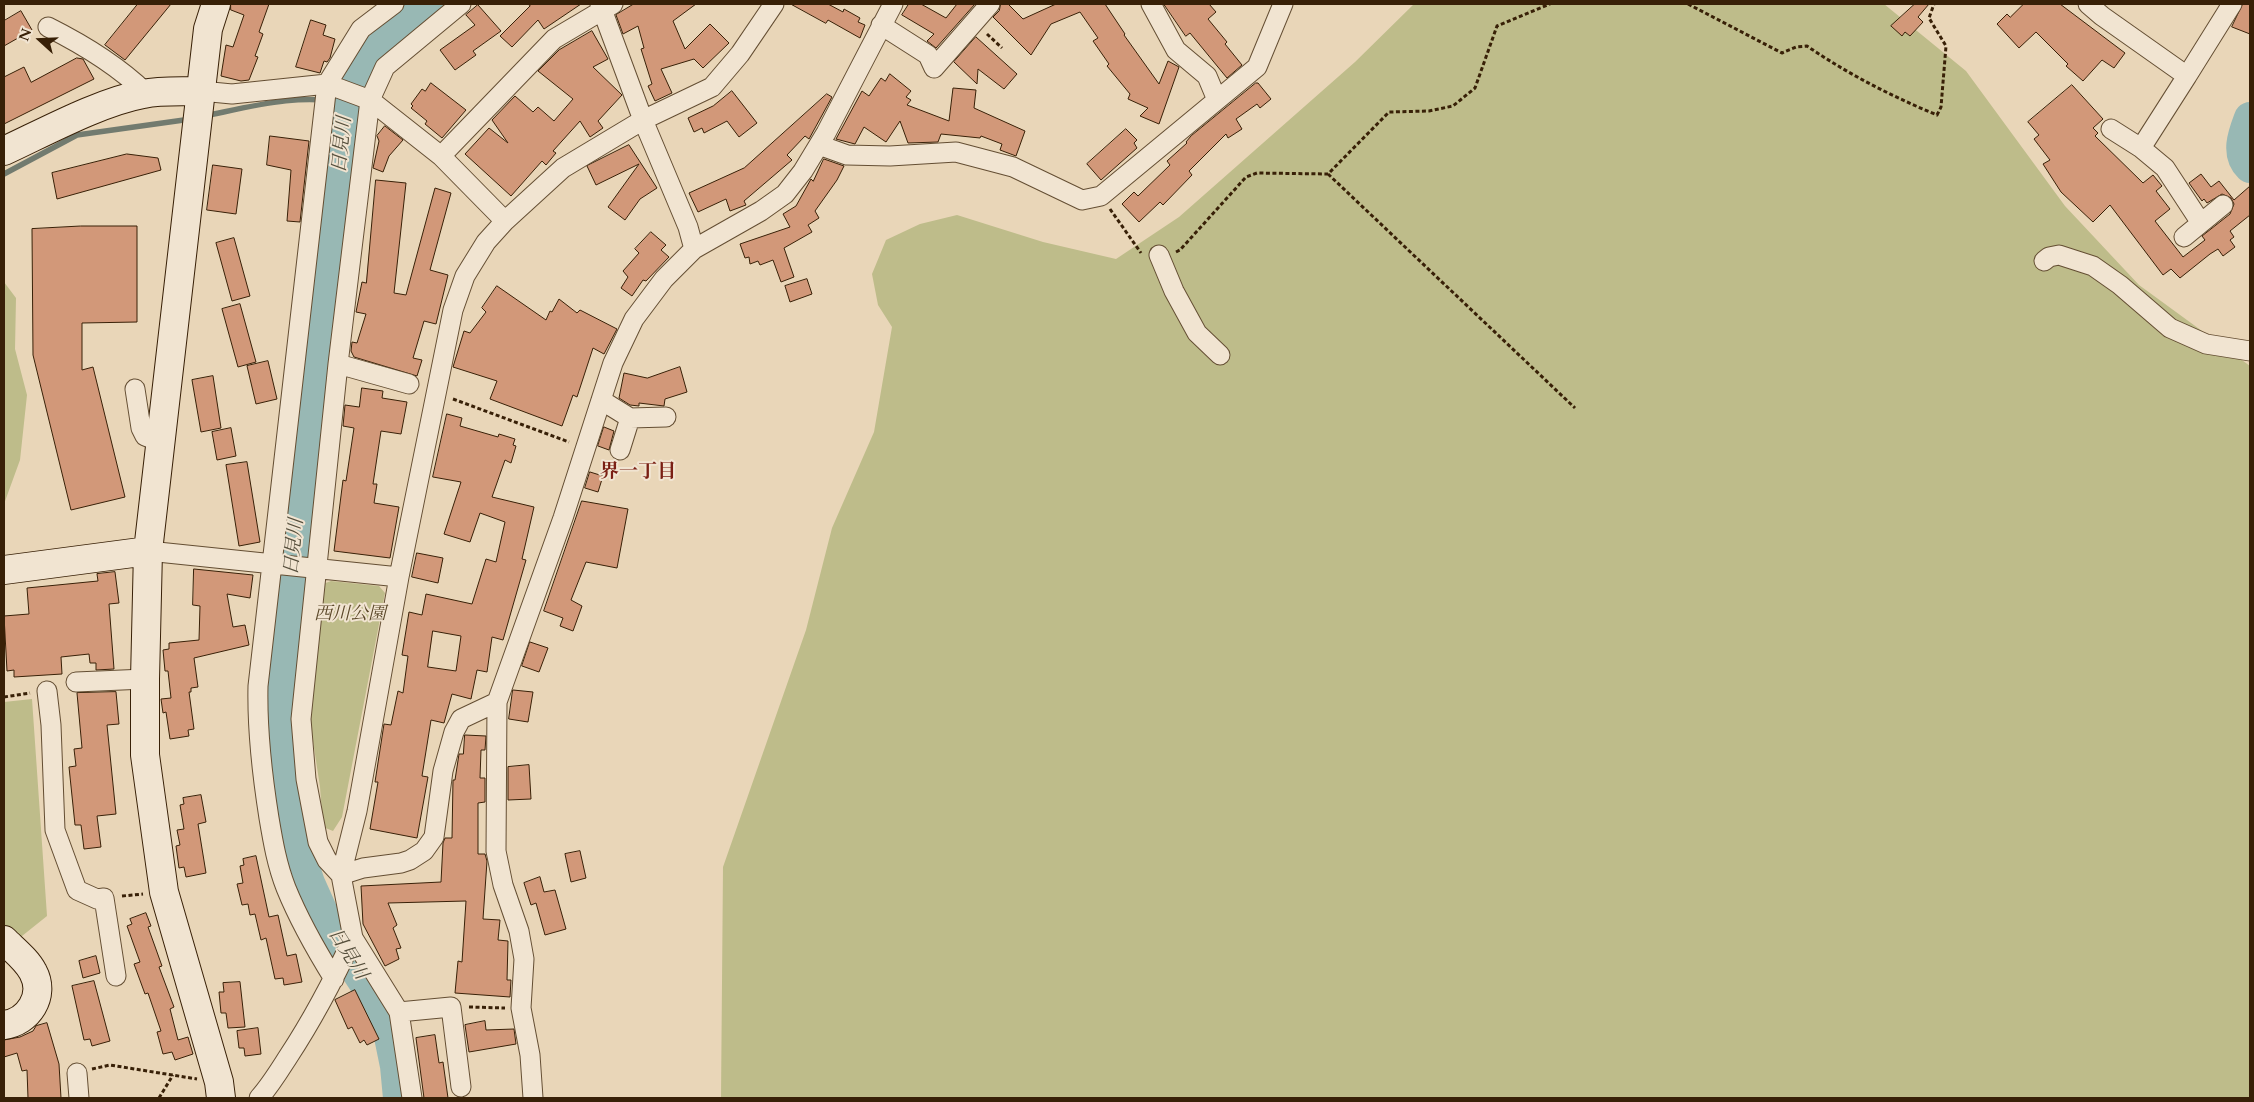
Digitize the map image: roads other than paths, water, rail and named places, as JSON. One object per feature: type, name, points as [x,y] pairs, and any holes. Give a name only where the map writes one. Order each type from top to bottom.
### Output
[{"type":"street","points":[[216,4],[208,29],[148,551],[144,679],[145,756],[164,892],[220,1090]]},
{"type":"street","points":[[334,979],[311,942],[286,887],[276,857],[264,790],[257,725],[258,686],[327,86],[361,29],[394,4]]},
{"type":"street","points":[[341,876],[327,860],[318,842],[306,779],[301,718],[338,364],[370,100],[384,67],[461,4]]},
{"type":"street","points":[[412,1098],[400,1012],[353,938],[341,876],[357,811],[399,577],[453,310],[465,276],[486,242],[505,220],[563,168],[643,120],[712,87],[740,54],[774,4]]},
{"type":"street","points":[[533,1098],[530,1055],[521,1008],[524,959],[519,931],[504,885],[496,851],[497,702],[586,449],[613,363],[634,319],[664,279],[694,249],[761,211],[785,194],[803,171],[819,145],[893,4]]},
{"type":"street","points":[[882,25],[928,55],[934,68],[990,4]]},
{"type":"street","points":[[1151,4],[1176,50],[1207,76],[1217,100]]},
{"type":"street","points":[[819,145],[847,155],[890,156],[956,152],[1013,167],[1082,200],[1101,196],[1257,67],[1283,4]]},
{"type":"street","points":[[2088,4],[2187,76]]},
{"type":"street","points":[[2141,148],[2232,4]]},
{"type":"street","points":[[441,156],[554,39],[606,6],[643,120],[688,227],[694,249]]},
{"type":"street","points":[[48,27],[86,45],[146,93],[199,109],[232,94],[327,86],[370,100],[441,156],[505,220]]},
{"type":"street","points":[[4,151],[54,127],[125,98],[146,93]]},
{"type":"street","points":[[2111,129],[2141,148],[2165,168],[2201,223]]},
{"type":"street","points":[[2184,237],[2223,205]]},
{"type":"street","points":[[1159,255],[1196,333],[1220,355]]},
{"type":"street","points":[[2044,261],[2049,256],[2059,256],[2092,266],[2120,285],[2170,328],[2206,344],[2250,351]]},
{"type":"street","points":[[338,364],[409,384]]},
{"type":"street","points":[[135,389],[141,428],[145,436],[160,442]]},
{"type":"street","points":[[601,400],[630,418],[666,417]]},
{"type":"street","points":[[620,450],[630,418]]},
{"type":"street","points":[[4,570],[148,551],[399,577]]},
{"type":"street","points":[[76,682],[144,679]]},
{"type":"street","points":[[47,691],[52,725],[55,830],[77,890],[97,899],[104,898],[116,976]]},
{"type":"street","points":[[341,876],[363,868],[402,863],[424,850],[434,837],[444,771],[454,732],[461,719],[497,702]]},
{"type":"street","points":[[259,1098],[303,1034],[334,979],[353,938]]},
{"type":"street","points":[[4,940],[33,972],[36,981],[36,992],[28,1014],[18,1021],[4,1025]]},
{"type":"street","points":[[400,1012],[451,1007],[461,1087]]},
{"type":"street","points":[[77,1073],[79,1098]]},
{"type":"waterway","name":"日見川","points":[[399,1098],[396,1066],[387,1022],[374,997],[330,930],[309,883],[298,850],[292,819],[283,744],[281,688],[308,423],[326,301],[347,104],[373,54],[427,4]]},
{"type":"waterway","points":[[205,116],[257,105],[294,100],[330,101],[347,104]]},
{"type":"waterway","points":[[2250,118],[2242,143],[2243,156],[2250,167]]},
{"type":"waterway","points":[[4,174],[77,135],[191,119]]},
{"type":"district","name":"界一丁目","points":[[638,473]]},
{"type":"park label","name":"西川公園","points":[[350,615]]}]
